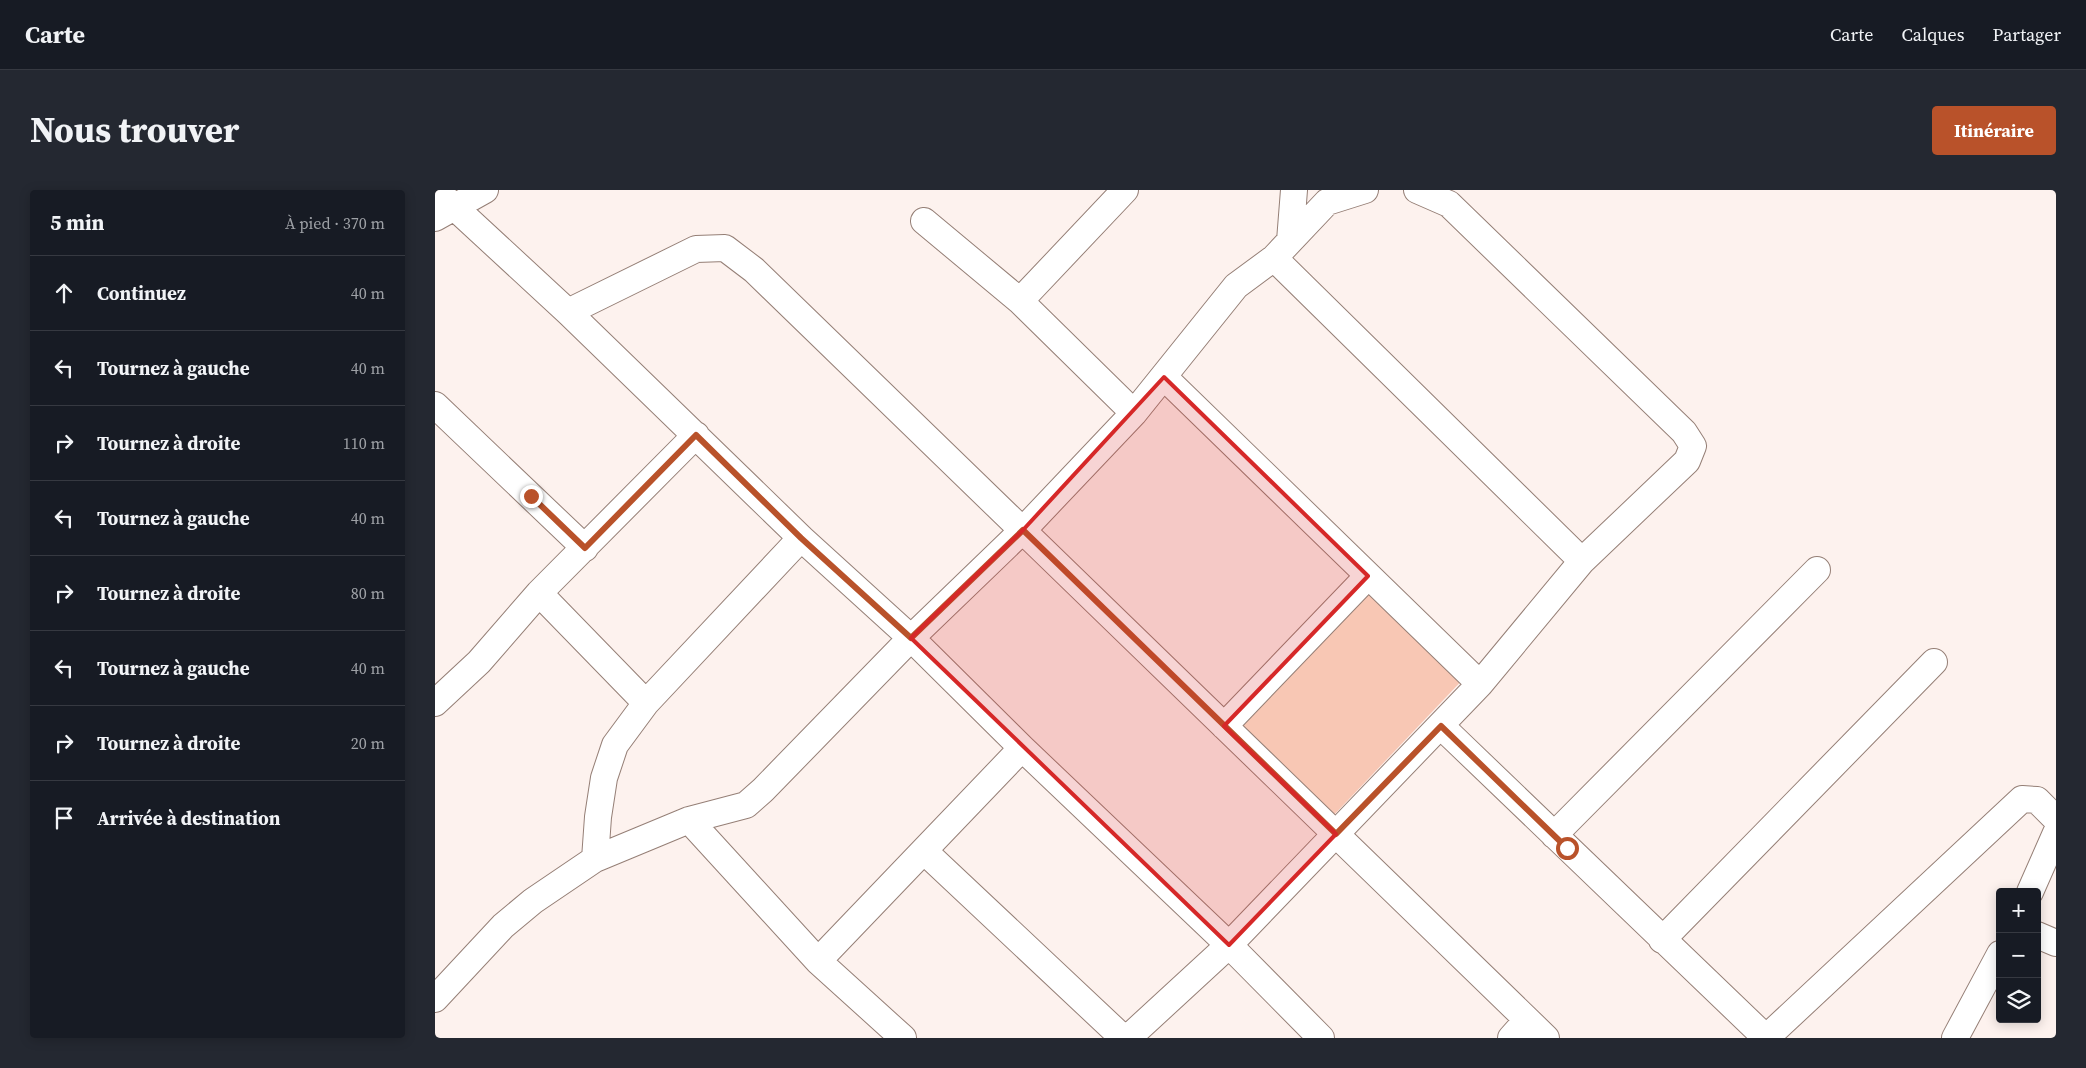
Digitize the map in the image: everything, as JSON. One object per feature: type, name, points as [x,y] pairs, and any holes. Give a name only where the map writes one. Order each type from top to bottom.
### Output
[{"type":"street","points":[[441,205],[485,190]]},
{"type":"street","points":[[1020,301],[1125,190]]},
{"type":"street","points":[[1282,250],[1294,190]]},
{"type":"street","points":[[435,999],[503,926],[533,901],[595,859],[689,820],[746,805],[763,790],[911,638],[1023,530],[1135,413],[1236,286],[1282,250],[1327,202],[1365,190]]},
{"type":"street","points":[[1128,1038],[1229,945],[1441,726],[1480,684],[1582,561],[1687,461],[1693,446],[1683,432],[1449,204],[1417,190]]},
{"type":"street","points":[[441,205],[568,312],[801,538],[911,638],[1022,748],[1229,945],[1321,1038]]},
{"type":"street","points":[[924,221],[1020,301],[1135,413]]},
{"type":"street","points":[[568,312],[696,249],[725,248],[754,270],[1336,834],[1519,1029],[1546,1038]]},
{"type":"street","points":[[1282,250],[1582,561]]},
{"type":"street","points":[[1164,377],[1480,684]]},
{"type":"street","points":[[435,404],[585,548]]},
{"type":"street","points":[[435,702],[479,662],[539,594],[696,435]]},
{"type":"street","points":[[595,859],[598,817],[604,778],[615,745],[647,703],[801,538]]},
{"type":"street","points":[[1554,835],[1817,570]]},
{"type":"street","points":[[1224,726],[1368,576]]},
{"type":"street","points":[[539,594],[647,703]]},
{"type":"street","points":[[1662,940],[1934,662]]},
{"type":"street","points":[[1441,726],[1766,1038],[2022,799],[2031,798],[2043,804],[2056,819]]},
{"type":"street","points":[[818,961],[1022,748]]},
{"type":"street","points":[[689,820],[818,961],[903,1038]]},
{"type":"street","points":[[2032,888],[2056,833]]},
{"type":"street","points":[[924,851],[1123,1038]]},
{"type":"street","points":[[2041,937],[2056,943]]},
{"type":"street","points":[[1955,1038],[1996,961]]},
{"type":"highlighted area","points":[[1164,377],[1368,576],[1224,726],[1336,834],[1229,945],[911,638],[1023,530]]},
{"type":"shaded area","points":[[1375,585],[1468,674],[1331,818],[1238,729]]},
{"type":"route","points":[[531,496],[585,548],[696,435],[801,538],[911,638],[1023,530],[1336,834],[1441,726],[1567,848]]}]
